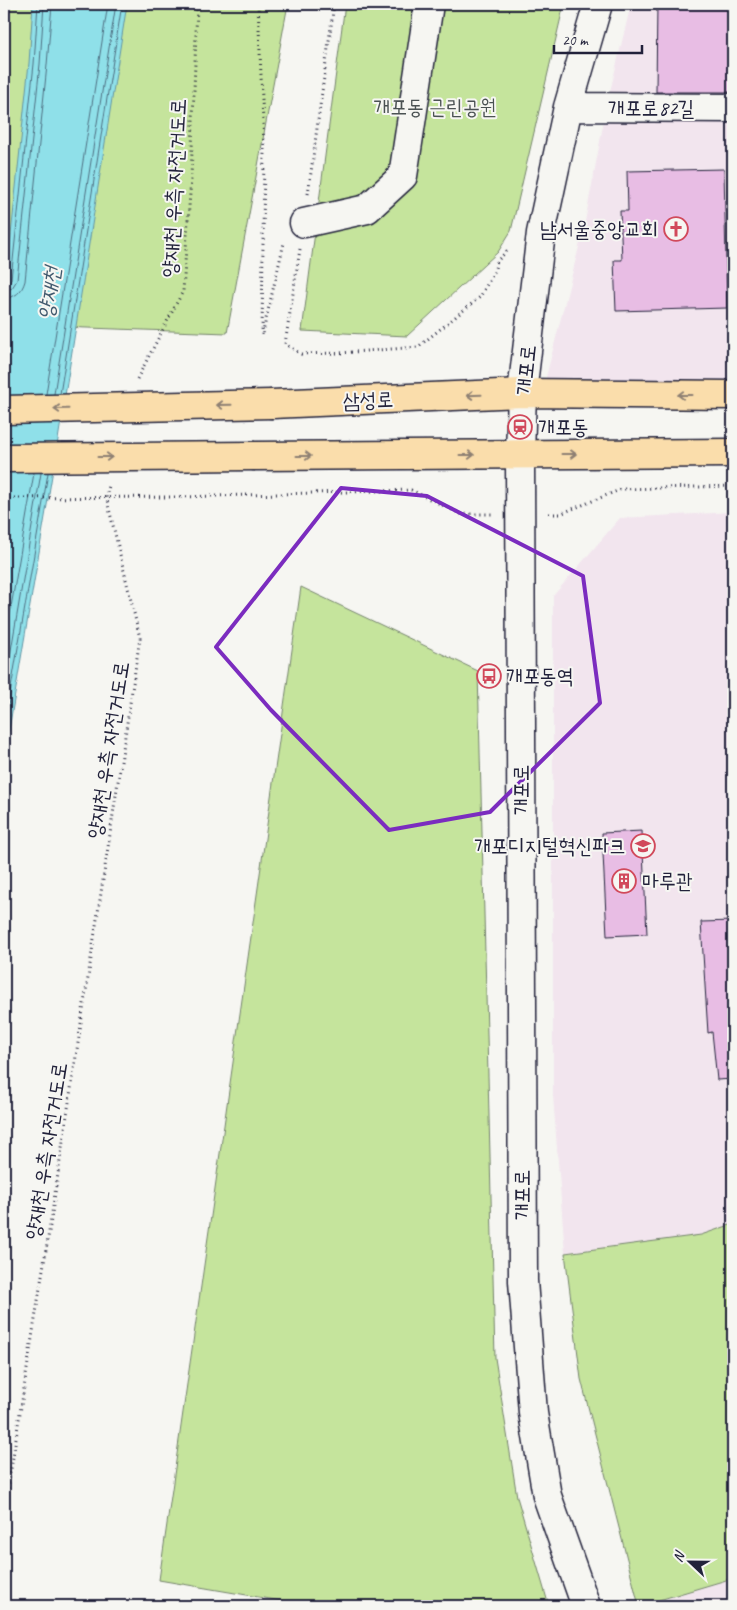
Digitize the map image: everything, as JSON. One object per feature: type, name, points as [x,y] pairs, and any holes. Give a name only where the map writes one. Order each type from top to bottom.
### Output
[{"type":"main road","name":"삼성로","points":[[4,410],[272,404],[522,393],[733,395]]},
{"type":"main road","points":[[4,458],[733,453]]},
{"type":"street","points":[[304,223],[367,209],[403,176],[430,4]]},
{"type":"street","name":"개포로","points":[[586,1606],[548,1496],[533,1413],[522,1281],[520,454],[522,393],[541,233],[568,107],[598,4]]},
{"type":"street","name":"개포로82길","points":[[568,107],[733,108]]},
{"type":"path","name":"양재천 우측 자전거도로","points":[[136,383],[138,374],[183,291],[191,179],[197,4]]},
{"type":"path","points":[[304,223],[334,4]]},
{"type":"path","name":"양재천 우측 자전거도로","points":[[4,1513],[140,638],[106,496],[111,477]]},
{"type":"path","points":[[4,498],[181,497],[411,490],[462,514],[560,514],[622,488],[733,486]]},
{"type":"highlighted area","points":[[341,488],[427,496],[583,576],[600,703],[490,812],[389,830],[271,710],[216,647]]},
{"type":"shaded area","points":[[631,4],[733,4],[733,386],[543,389],[584,227],[607,104]]},
{"type":"shaded area","name":"개포디지털혁신파크","points":[[733,512],[733,1224],[701,1235],[565,1253],[553,1096],[553,596],[620,518]]},
{"type":"shaded area","points":[[733,1578],[733,1606],[643,1606]]},
{"type":"green space","points":[[4,4],[288,4],[227,333],[4,325]]},
{"type":"green space","name":"개포동 근린공원","points":[[345,4],[564,4],[511,231],[498,252],[407,336],[302,331]]},
{"type":"green space","points":[[301,587],[478,671],[495,1358],[517,1497],[549,1606],[311,1606],[159,1580]]},
{"type":"green space","points":[[733,1224],[733,1578],[639,1606],[581,1379],[565,1253],[701,1235]]},
{"type":"water","name":"양재천","points":[[33,4],[127,4],[57,446],[4,759],[4,302],[29,63]]},
{"type":"building","points":[[657,4],[733,4],[733,92],[656,92]]},
{"type":"building","points":[[724,169],[727,308],[616,311],[614,260],[622,260],[620,211],[628,211],[627,171]]},
{"type":"building","name":"마루관","points":[[642,831],[647,934],[607,936],[602,833]]},
{"type":"building","points":[[733,921],[733,1079],[717,1080],[712,1032],[708,1033],[701,922]]},
{"type":"place","name":"남서울중앙교회","points":[[676,229]]},
{"type":"place","name":"개포동","points":[[520,427]]},
{"type":"place","name":"개포동역","points":[[489,676]]},
{"type":"place","name":"개포디지털혁신파크","points":[[643,846]]},
{"type":"place","name":"마루관","points":[[624,881]]}]
